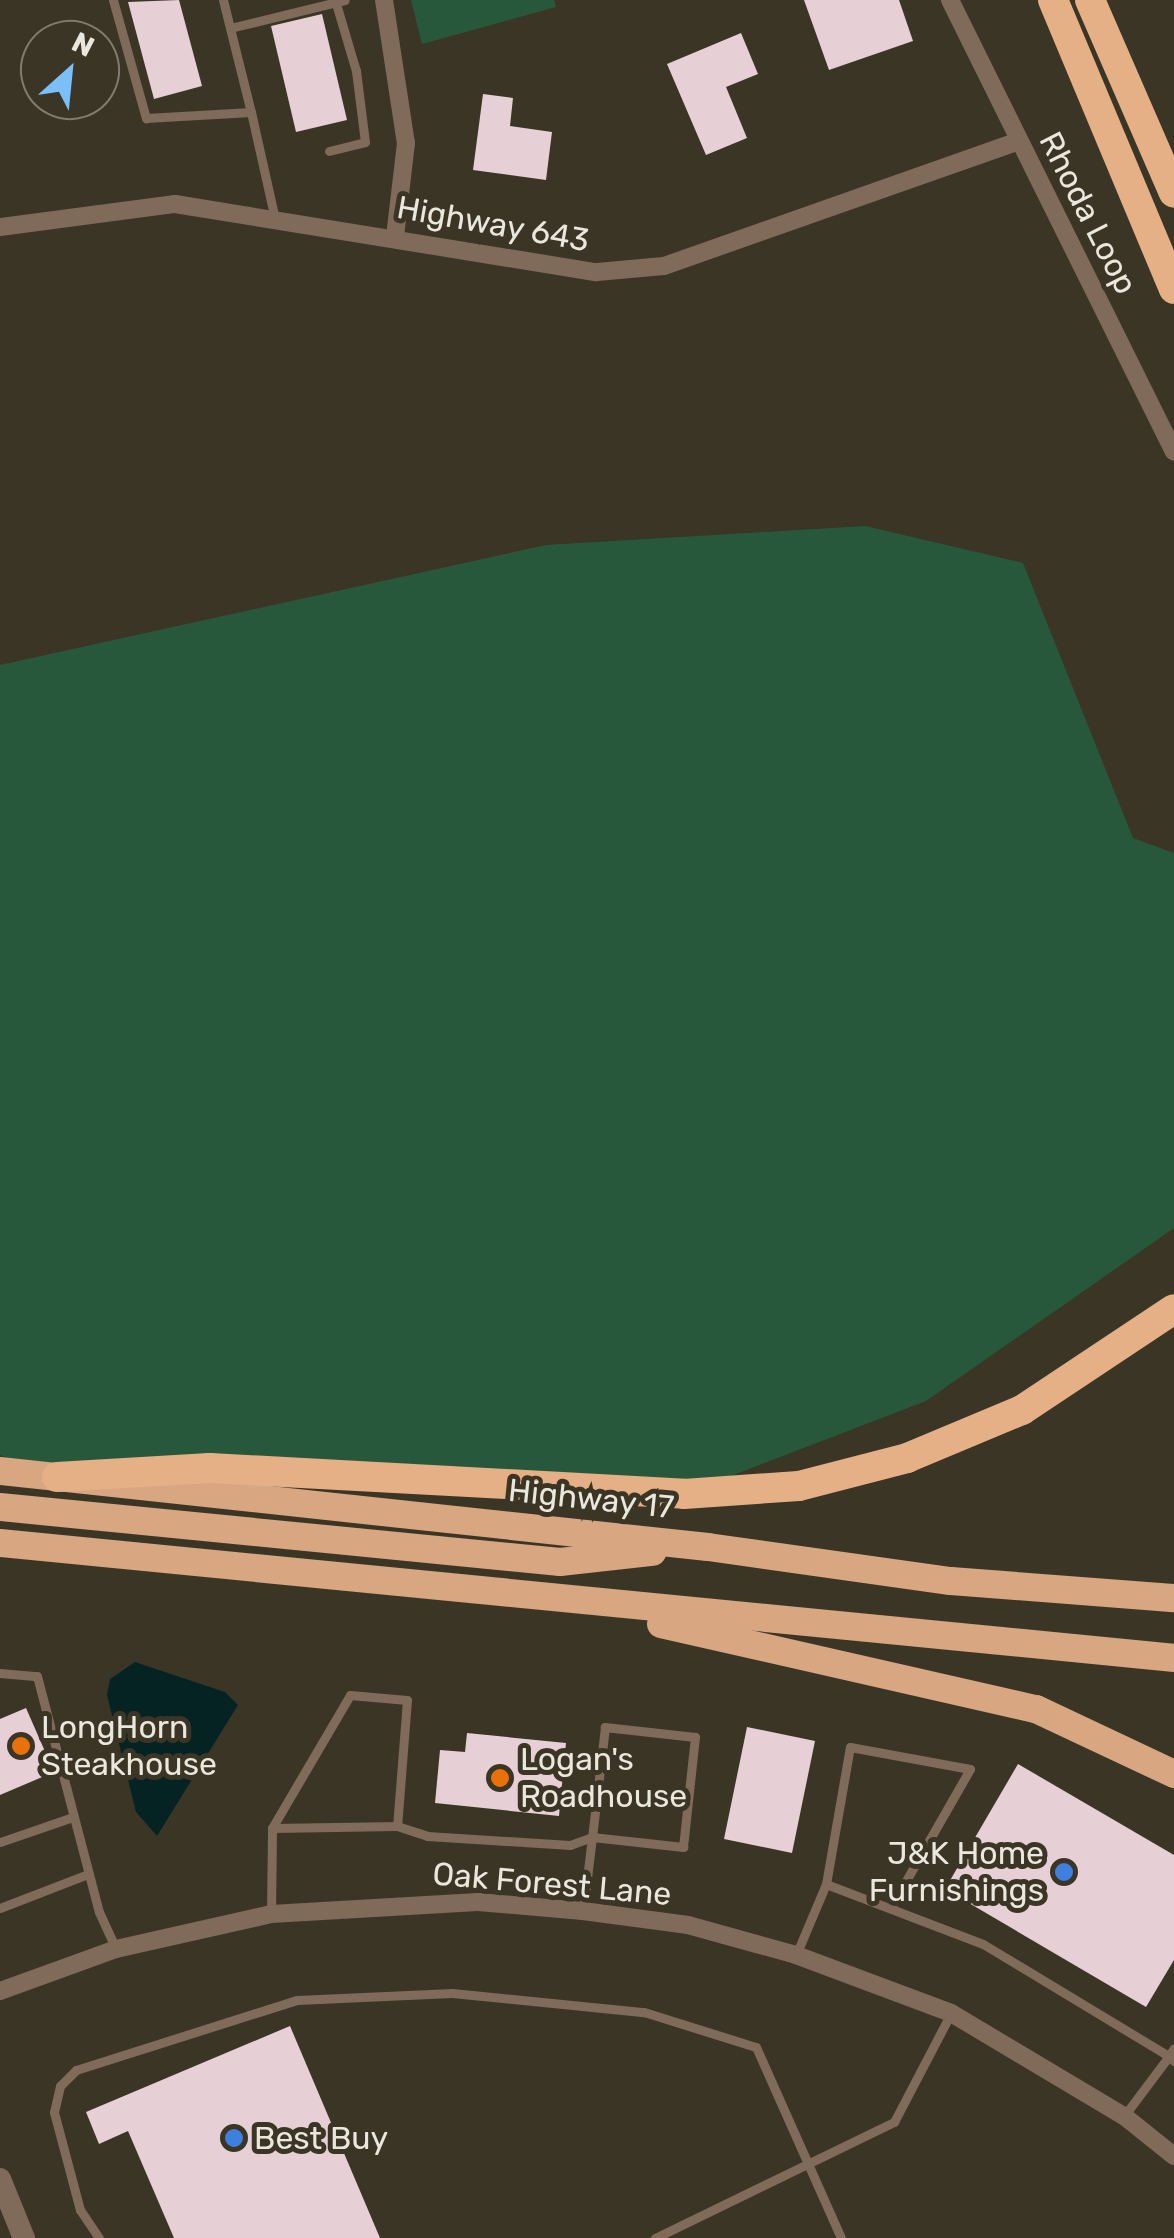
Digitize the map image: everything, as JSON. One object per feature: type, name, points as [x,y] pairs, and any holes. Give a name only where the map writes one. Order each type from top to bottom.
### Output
[{"type":"highway","points":[[1053,0],[1174,289]]},
{"type":"highway","points":[[1090,0],[1174,193]]},
{"type":"highway","points":[[57,1477],[210,1468],[684,1494],[799,1486],[907,1458],[1022,1410],[1174,1309]]},
{"type":"highway","name":"Highway 17","points":[[0,1471],[708,1546],[951,1581],[1174,1598]]},
{"type":"highway","points":[[0,1507],[560,1562],[708,1546]]},
{"type":"highway","points":[[0,1544],[1174,1658]]},
{"type":"highway","points":[[517,1594],[924,1678],[1036,1708],[1174,1774]]},
{"type":"street","points":[[384,0],[406,143],[396,237]]},
{"type":"street","name":"Rhoda Loop","points":[[950,0],[1174,452]]},
{"type":"street","name":"Highway 643","points":[[0,227],[175,204],[597,272],[664,266],[1019,141]]},
{"type":"street","name":"Oak Forest Lane","points":[[0,1991],[116,1949],[271,1914],[478,1902],[583,1910],[688,1925],[796,1955],[951,2013],[1124,2116],[1174,2156]]},
{"type":"street","points":[[0,2180],[24,2238]]},
{"type":"lane","points":[[114,0],[146,118],[251,112]]},
{"type":"lane","points":[[223,0],[274,219]]},
{"type":"lane","points":[[230,28],[338,1],[356,71],[365,142],[329,151]]},
{"type":"lane","points":[[0,1673],[37,1676],[88,1874],[116,1949]]},
{"type":"lane","points":[[271,1914],[272,1828],[350,1695],[408,1700],[398,1826]]},
{"type":"lane","points":[[272,1828],[398,1826],[428,1836],[570,1845],[592,1837],[683,1847],[695,1737],[605,1727],[592,1837],[583,1910]]},
{"type":"lane","points":[[796,1955],[826,1884],[850,1747],[970,1769],[892,1905]]},
{"type":"lane","points":[[0,1842],[73,1818]]},
{"type":"lane","points":[[0,1908],[88,1874]]},
{"type":"lane","points":[[826,1884],[892,1905],[983,1944],[1172,2055],[1124,2116]]},
{"type":"lane","points":[[99,2238],[80,2210],[54,2112],[60,2086],[76,2070],[192,2028],[348,1994],[551,2002],[644,2012],[734,2036],[756,2047],[811,2162],[841,2238]]},
{"type":"lane","points":[[656,2238],[894,2122],[951,2013]]},
{"type":"green space","points":[[411,0],[554,0],[556,7],[422,44]]},
{"type":"green space","points":[[865,526],[1023,563],[1133,838],[1174,853],[1174,1228],[926,1401],[684,1494],[57,1477],[0,1455],[0,665],[546,545]]},
{"type":"water","points":[[135,1662],[225,1692],[238,1705],[157,1836],[136,1812],[107,1695],[110,1679]]},
{"type":"building","points":[[179,0],[202,86],[154,99],[128,2]]},
{"type":"building","points":[[804,0],[899,0],[913,41],[829,70]]},
{"type":"building","points":[[322,14],[347,120],[296,132],[271,26]]},
{"type":"building","points":[[741,33],[758,74],[726,87],[747,138],[706,155],[667,64]]},
{"type":"building","points":[[483,94],[513,98],[510,126],[552,132],[546,180],[473,170]]},
{"type":"building","name":"LongHorn Steakhouse","points":[[26,1708],[54,1772],[0,1795],[0,1719]]},
{"type":"building","name":"J&K Home Furnishings","points":[[747,1727],[815,1741],[792,1853],[724,1839]]},
{"type":"building","name":"Logan's Roadhouse","points":[[467,1733],[566,1743],[559,1816],[435,1803],[440,1750],[465,1752]]},
{"type":"building","name":"J&K Home Furnishings","points":[[1018,1764],[1174,1855],[1174,1960],[1146,2007],[945,1889]]},
{"type":"building","name":"Best Buy","points":[[290,2026],[380,2238],[174,2238],[128,2131],[99,2144],[86,2112]]},
{"type":"place","name":"LongHorn Steakhouse","points":[[21,1746]]},
{"type":"place","name":"Logan's Roadhouse","points":[[500,1778]]},
{"type":"place","name":"J&K Home Furnishings","points":[[1064,1872]]},
{"type":"place","name":"Best Buy","points":[[234,2138]]}]
